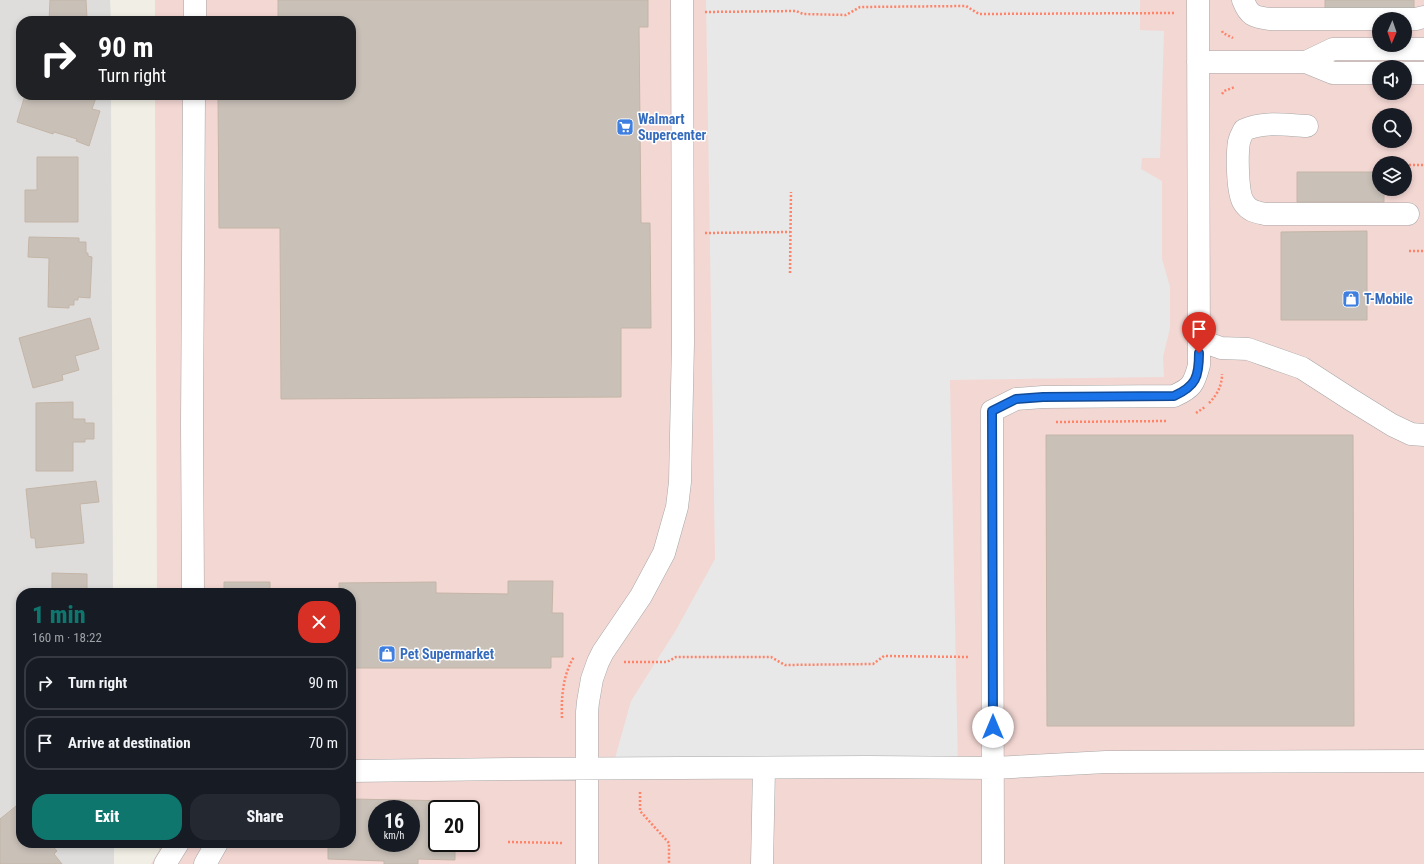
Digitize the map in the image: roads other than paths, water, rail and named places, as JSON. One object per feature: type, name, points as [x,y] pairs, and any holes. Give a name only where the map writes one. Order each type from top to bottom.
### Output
[{"type":"lane","points":[[195,0],[195,16]]},
{"type":"lane","points":[[1243,0],[1247,10],[1257,17],[1270,19],[1416,19],[1424,17]]},
{"type":"lane","points":[[587,864],[588,702],[592,679],[603,652],[641,596],[664,552],[677,506],[680,482],[682,423],[682,6]]},
{"type":"lane","points":[[993,864],[992,411],[1016,399],[1043,397],[1174,396],[1187,390],[1195,380],[1199,365],[1198,7]]},
{"type":"lane","points":[[1306,62],[1333,49],[1424,50]]},
{"type":"lane","points":[[1198,62],[1306,62],[1333,73],[1372,73]]},
{"type":"lane","points":[[1412,73],[1424,73]]},
{"type":"lane","points":[[192,588],[194,100]]},
{"type":"lane","points":[[1307,126],[1274,124],[1253,126],[1244,130],[1239,139],[1238,151],[1240,193],[1243,203],[1252,211],[1265,214],[1408,214]]},
{"type":"lane","points":[[1199,340],[1221,348],[1248,349],[1302,368],[1392,425],[1412,434],[1424,436]]},
{"type":"lane","points":[[356,772],[588,769],[993,768],[1106,762],[1424,761]]},
{"type":"lane","points":[[762,864],[764,768]]},
{"type":"lane","points":[[165,864],[175,848]]},
{"type":"lane","points":[[205,864],[214,848]]},
{"type":"place","name":"Walmart Supercenter","points":[[625,127]]},
{"type":"place","name":"T-Mobile","points":[[1351,299]]},
{"type":"place","name":"Pet Supermarket","points":[[387,654]]}]
